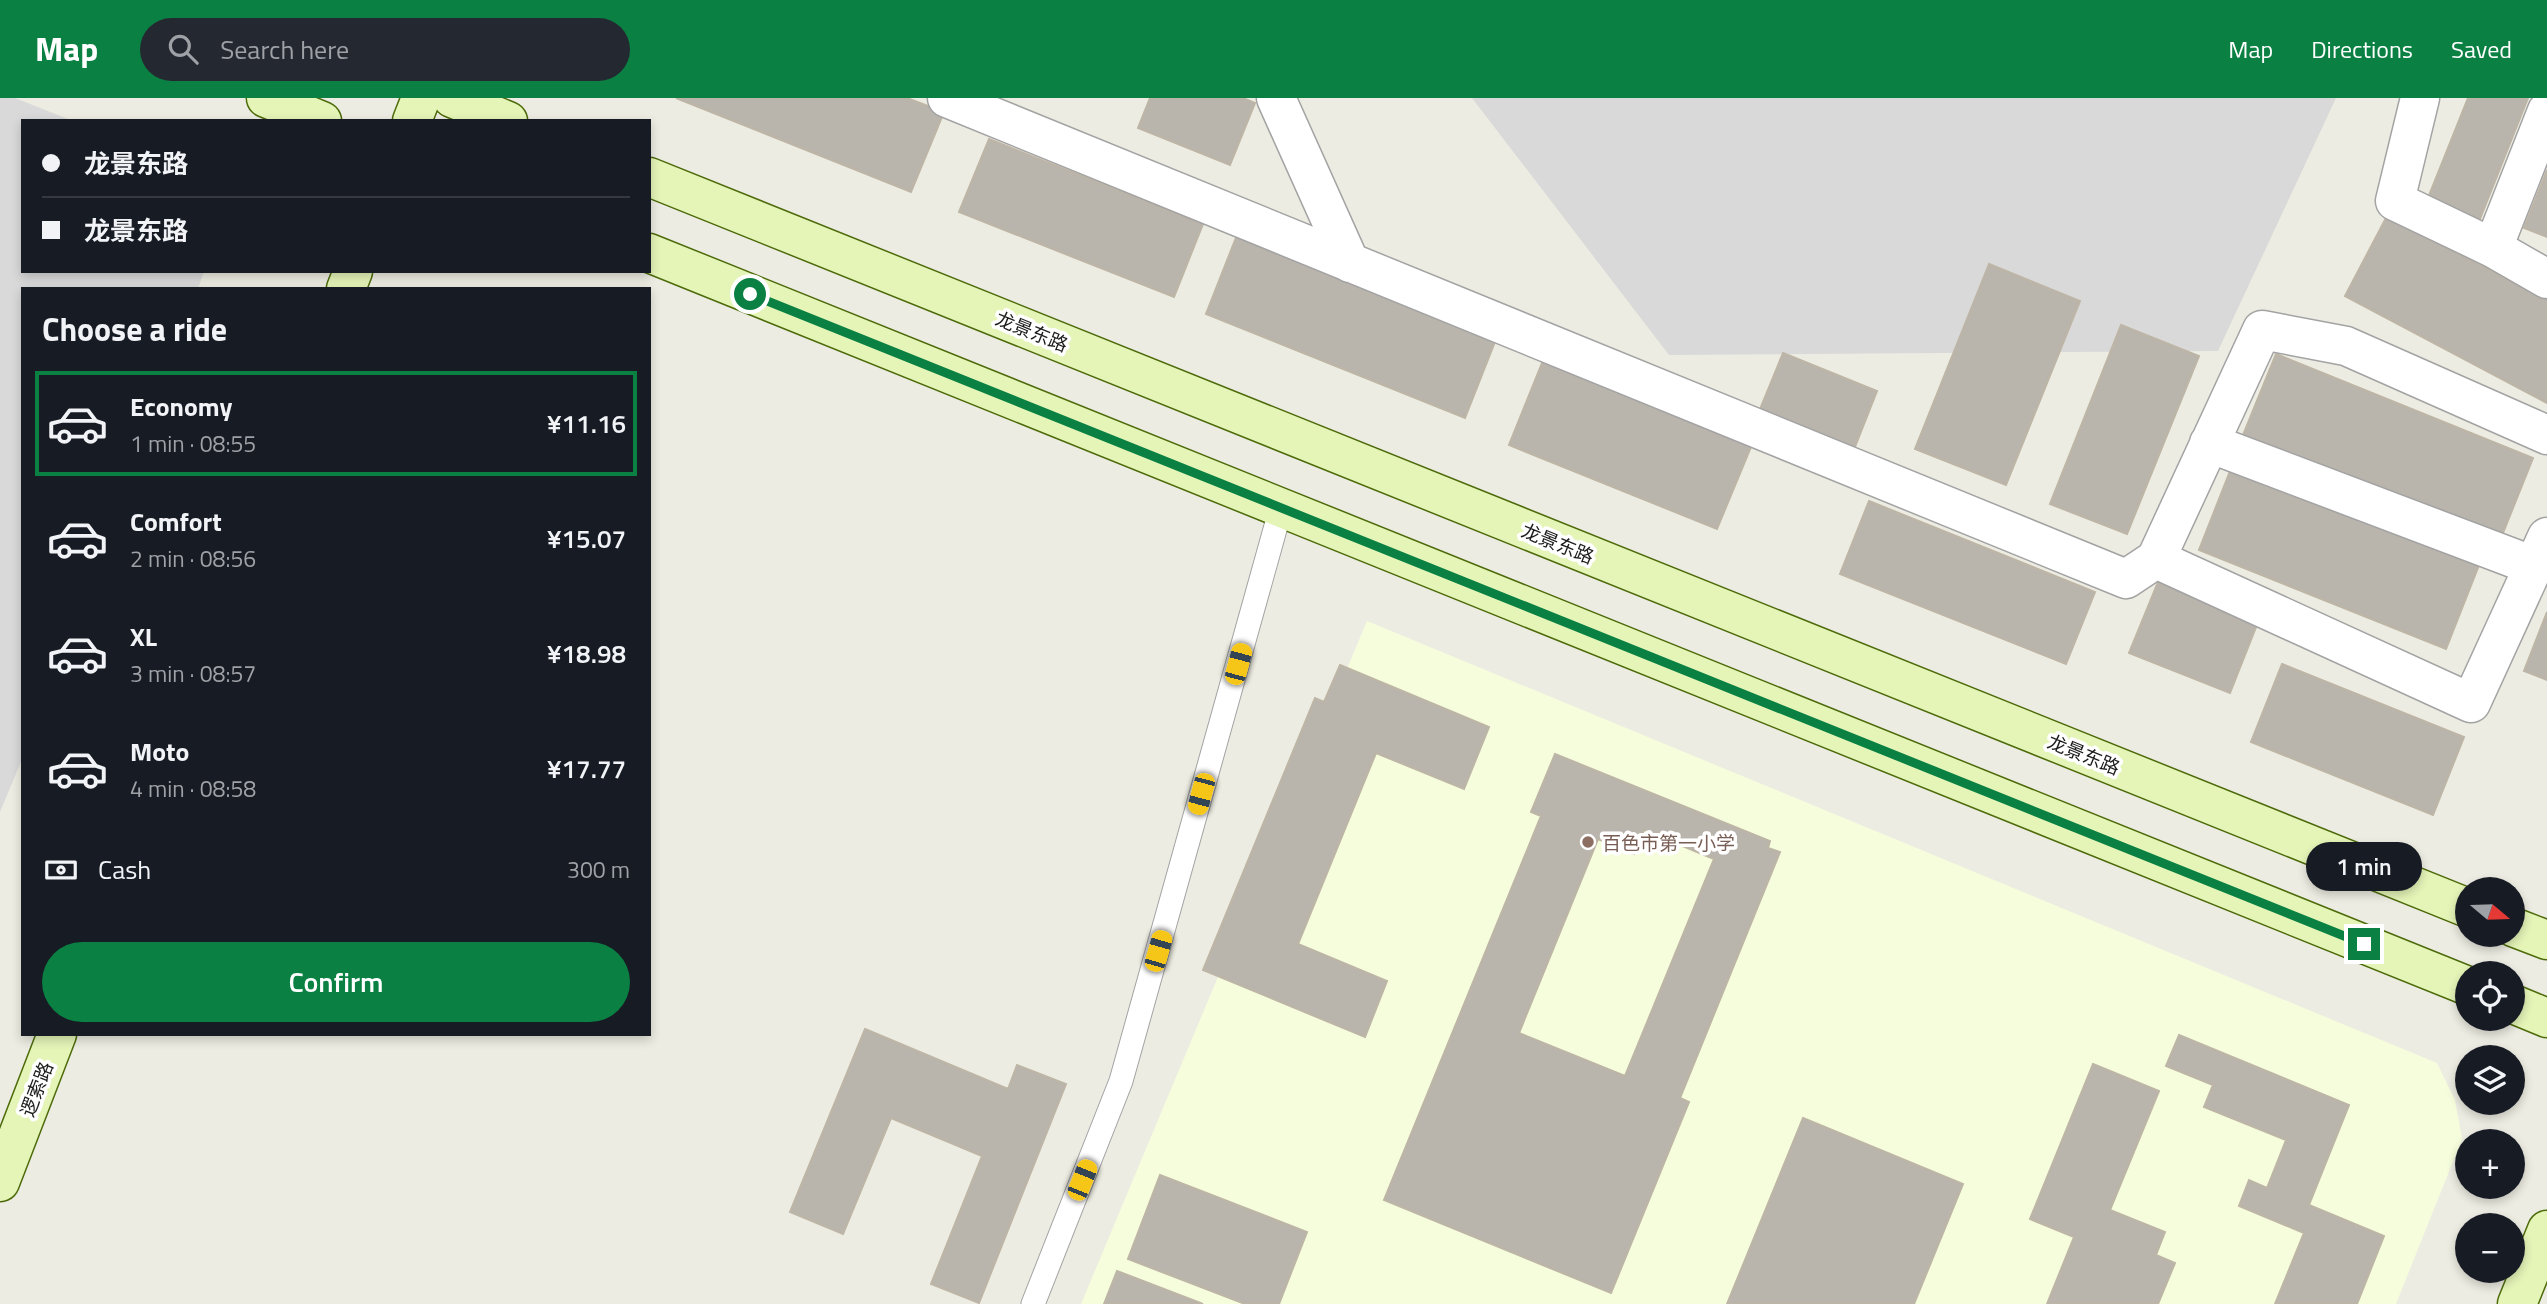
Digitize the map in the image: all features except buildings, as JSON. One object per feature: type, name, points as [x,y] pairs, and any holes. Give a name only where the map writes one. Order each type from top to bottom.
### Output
[{"type":"main road","points":[[266,98],[317,119]]},
{"type":"main road","points":[[413,119],[421,98]]},
{"type":"main road","points":[[452,98],[503,119]]},
{"type":"main road","name":"龙景东路","points":[[651,178],[2455,903]]},
{"type":"main road","points":[[651,254],[2455,981]]},
{"type":"main road","points":[[2525,932],[2547,940]]},
{"type":"main road","points":[[2525,1009],[2547,1018]]},
{"type":"main road","name":"逻索路","points":[[0,1182],[56,1036]]},
{"type":"main road","points":[[2517,1304],[2547,1230]]},
{"type":"street","points":[[947,98],[2126,579],[2155,559],[2262,330],[2346,346],[2547,435]]},
{"type":"street","points":[[1276,98],[1350,263]]},
{"type":"street","points":[[2420,98],[2395,201],[2493,248],[2547,279]]},
{"type":"street","points":[[2493,248],[2547,111]]},
{"type":"street","points":[[2155,559],[2471,703],[2540,552],[2209,443]]},
{"type":"lane","points":[[1033,1304],[1121,1081],[1281,508]]},
{"type":"shaded area","points":[[0,98],[15,98],[68,119],[21,119],[21,273],[203,273],[199,287],[21,287],[21,762],[0,812]]},
{"type":"shaded area","points":[[1472,98],[2336,98],[2218,351],[1669,355]]},
{"type":"shaded area","name":"百色市第一小学","points":[[1367,621],[2437,1063],[2455,1100],[2455,1115],[2458,1115],[2460,1129],[2455,1129],[2455,1156],[2396,1304],[1081,1304]]},
{"type":"place","name":"百色市第一小学","points":[[1588,842]]},
{"type":"route","points":[[750,294],[2364,944]]}]
